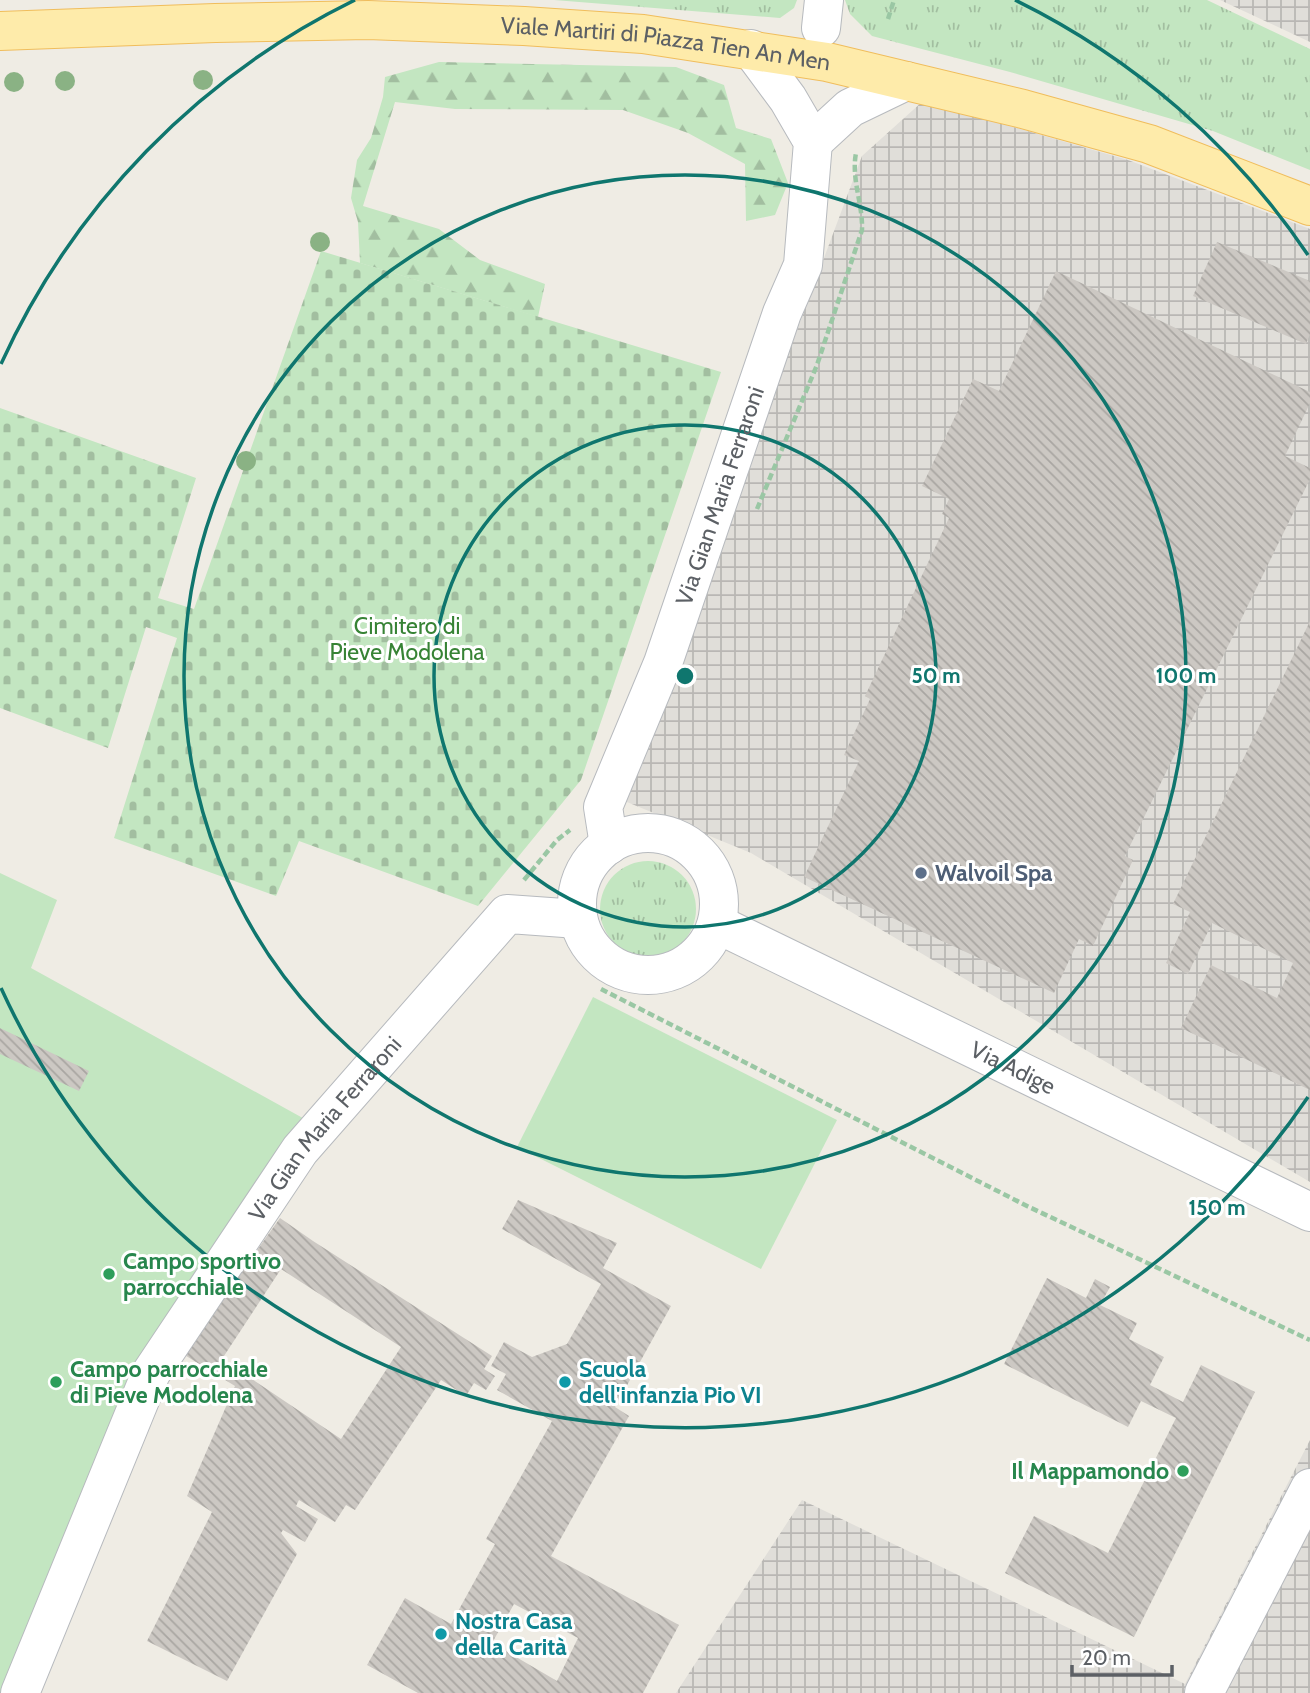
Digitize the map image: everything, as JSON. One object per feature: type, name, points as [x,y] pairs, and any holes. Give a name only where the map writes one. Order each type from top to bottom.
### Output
[{"type":"main road","name":"Viale Martiri di Piazza Tien An Men","points":[[0,31],[149,24],[368,20],[617,32],[827,62],[1023,109],[1149,144],[1310,206]]},
{"type":"street","points":[[751,50],[788,99],[813,142],[850,108],[905,81]]},
{"type":"street","name":"Via Gian Maria Ferraroni","points":[[609,845],[603,807],[663,663],[782,313],[803,265],[813,142]]},
{"type":"street","points":[[652,833],[672,837],[691,847],[706,862],[716,881],[720,902],[717,924],[709,943],[695,959],[677,970],[656,975],[635,975],[615,968],[598,955],[586,939],[578,919],[577,898],[582,877],[593,860],[609,845],[629,836],[652,833]]},
{"type":"street","name":"Via Gian Maria Ferraroni","points":[[20,1693],[151,1373],[300,1150],[507,914],[578,919]]},
{"type":"street","name":"Via Adige","points":[[717,924],[1310,1212]]},
{"type":"street","points":[[1204,1693],[1310,1488]]},
{"type":"path","points":[[888,19],[894,0]]},
{"type":"path","points":[[601,989],[1027,1206],[1310,1340]]},
{"type":"shaded area","points":[[1220,0],[1310,0],[1310,42]]},
{"type":"shaded area","points":[[923,101],[1128,160],[1310,229],[1310,1182],[751,853],[622,800],[862,156]]},
{"type":"shaded area","points":[[1310,1440],[1310,1693],[676,1693],[802,1500],[1185,1684]]},
{"type":"green space","points":[[554,0],[797,0],[794,8],[780,18]]},
{"type":"green space","points":[[845,0],[1207,0],[1310,49],[1310,170],[1213,131],[1010,72],[872,36],[850,14]]},
{"type":"green space","points":[[439,62],[676,67],[724,85],[736,128],[771,139],[788,183],[775,215],[746,221],[745,164],[688,133],[623,110],[455,109],[395,102],[363,206],[439,229],[480,260],[545,284],[538,317],[360,263],[358,222],[351,198],[357,160],[371,138],[383,97],[385,77]]},
{"type":"green space","name":"Cimitero di Pieve Modolena","points":[[321,251],[721,372],[581,780],[478,906],[299,841],[276,896],[114,838],[177,638],[146,627],[108,748],[0,708],[0,408],[196,478],[158,598],[194,609]]},
{"type":"green space","points":[[639,861],[657,861],[675,869],[688,882],[696,900],[693,928],[675,949],[657,957],[639,957],[621,949],[608,936],[600,918],[600,900],[608,882],[621,869]]},
{"type":"green space","name":"Campo sportivo parrocchiale","points":[[0,873],[57,900],[31,968],[319,1127],[151,1373],[20,1693],[0,1693]]},
{"type":"green space","points":[[593,997],[837,1120],[761,1269],[517,1147]]},
{"type":"building","points":[[1217,242],[1310,281],[1310,334],[1306,344],[1193,296]]},
{"type":"building","points":[[1056,271],[1310,392],[1310,403],[1285,456],[1310,468],[1310,479],[1125,856],[1133,860],[1093,946],[1079,939],[1054,993],[804,877],[859,761],[844,755],[870,699],[865,696],[949,518],[942,514],[949,499],[922,486],[973,379],[999,391]]},
{"type":"building","points":[[1310,621],[1310,1090],[1181,1028],[1211,965],[1277,998],[1293,963],[1212,923],[1188,974],[1166,963],[1190,912],[1173,904]]},
{"type":"building","points":[[0,1028],[89,1071],[79,1091],[0,1054]]},
{"type":"building","points":[[518,1200],[617,1243],[603,1268],[671,1306],[615,1407],[629,1416],[551,1556],[679,1625],[643,1693],[418,1693],[367,1665],[405,1598],[451,1624],[495,1544],[486,1539],[552,1421],[497,1390],[506,1374],[491,1366],[504,1342],[532,1357],[567,1344],[601,1284],[502,1229]],"holes":[[[514,1604],[578,1638],[557,1681],[492,1643]]]},
{"type":"building","points":[[280,1218],[492,1356],[484,1369],[495,1376],[486,1390],[474,1383],[466,1396],[441,1380],[355,1510],[346,1505],[335,1522],[299,1500],[296,1506],[318,1519],[305,1542],[283,1530],[281,1533],[297,1554],[227,1681],[147,1641],[212,1512],[187,1496],[235,1386],[183,1354]],"holes":[[[281,1269],[401,1347],[341,1439],[222,1359]]]},
{"type":"building","name":"Il Mappamondo","points":[[1047,1278],[1086,1298],[1095,1279],[1110,1287],[1100,1305],[1137,1323],[1129,1339],[1164,1357],[1150,1385],[1183,1402],[1201,1365],[1255,1392],[1134,1637],[1005,1573],[1034,1516],[1108,1553],[1176,1418],[1141,1401],[1128,1427],[1004,1364]]},
{"type":"place","name":"Walvoil Spa","points":[[921,873]]},
{"type":"place","name":"Campo sportivo parrocchiale","points":[[109,1274]]},
{"type":"place","name":"Campo parrocchiale di Pieve Modolena","points":[[56,1382]]},
{"type":"place","name":"Scuola dell'infanzia Pio VI","points":[[565,1382]]},
{"type":"place","name":"Il Mappamondo","points":[[1183,1471]]},
{"type":"place","name":"Nostra Casa della Carità","points":[[441,1634]]}]
